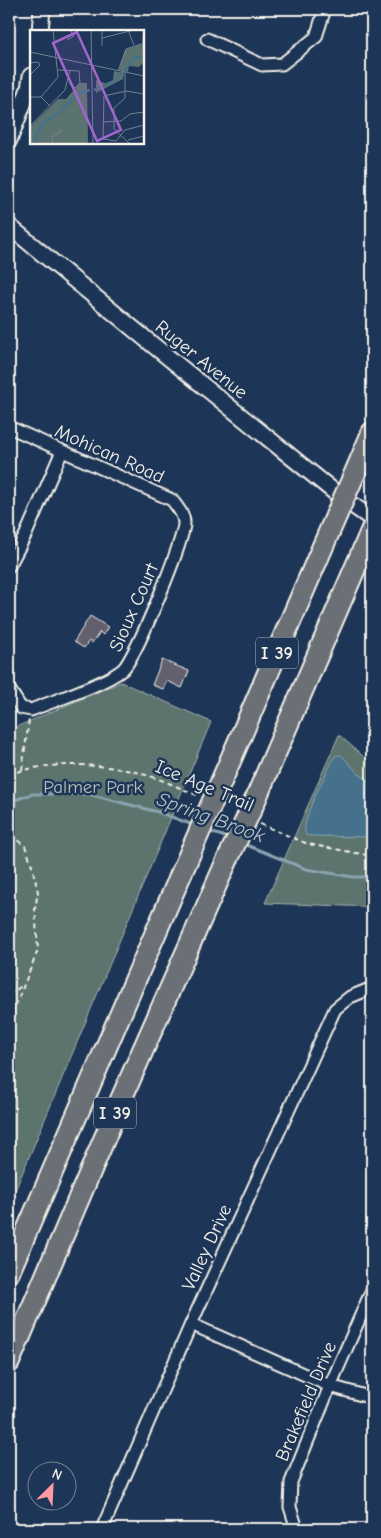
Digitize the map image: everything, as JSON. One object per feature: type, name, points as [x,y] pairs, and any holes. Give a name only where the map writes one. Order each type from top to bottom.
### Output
[{"type":"highway","name":"I 39","points":[[9,1272],[191,851],[209,793],[372,433]]},
{"type":"highway","name":"I 39","points":[[9,1362],[119,1104],[225,865],[256,814],[370,535]]},
{"type":"street","points":[[40,30],[42,9]]},
{"type":"street","points":[[207,39],[262,65],[282,64],[316,37],[323,9]]},
{"type":"street","points":[[9,140],[30,82]]},
{"type":"street","name":"Ruger Avenue","points":[[9,226],[160,352],[337,494],[372,519]]},
{"type":"street","name":"Mohican Road","points":[[9,427],[172,500],[182,514],[184,524]]},
{"type":"street","points":[[9,566],[26,534],[62,451]]},
{"type":"street","name":"Sioux Court","points":[[31,710],[116,674],[126,666],[177,551],[184,524]]},
{"type":"street","points":[[10,692],[21,708],[31,710]]},
{"type":"street","name":"Valley Drive","points":[[102,1529],[191,1324],[335,1009],[360,992],[372,988]]},
{"type":"street","name":"Brakefield Drive","points":[[297,1529],[290,1507],[290,1482],[372,1290]]},
{"type":"street","points":[[191,1324],[330,1386],[372,1398]]},
{"type":"path","points":[[22,770],[31,710]]},
{"type":"path","name":"Ice Age Trail","points":[[9,775],[22,770],[61,765],[127,771],[209,793]]},
{"type":"path","name":"Ice Age Trail","points":[[256,814],[308,844],[372,856]]},
{"type":"path","points":[[9,838],[16,839],[25,846],[38,892],[36,909],[38,950],[9,1022]]},
{"type":"path","points":[[9,996],[24,984]]},
{"type":"green space","name":"Palmer Park","points":[[121,682],[211,722],[9,1205],[9,730]]},
{"type":"green space","points":[[339,735],[372,764],[372,907],[265,903]]},
{"type":"water","points":[[341,755],[359,774],[372,782],[372,837],[306,835],[306,819],[314,798],[335,756]]},
{"type":"building","points":[[90,616],[108,627],[103,635],[100,632],[92,643],[89,641],[84,648],[74,642]]},
{"type":"building","points":[[162,660],[189,671],[182,688],[167,681],[163,689],[152,685]]},
{"type":"waterway","name":"Spring Brook","points":[[9,802],[32,794],[88,794],[158,812],[196,826]]},
{"type":"waterway","name":"Spring Brook","points":[[208,831],[231,839]]},
{"type":"waterway","name":"Spring Brook","points":[[244,844],[306,869],[353,877],[372,877]]}]
